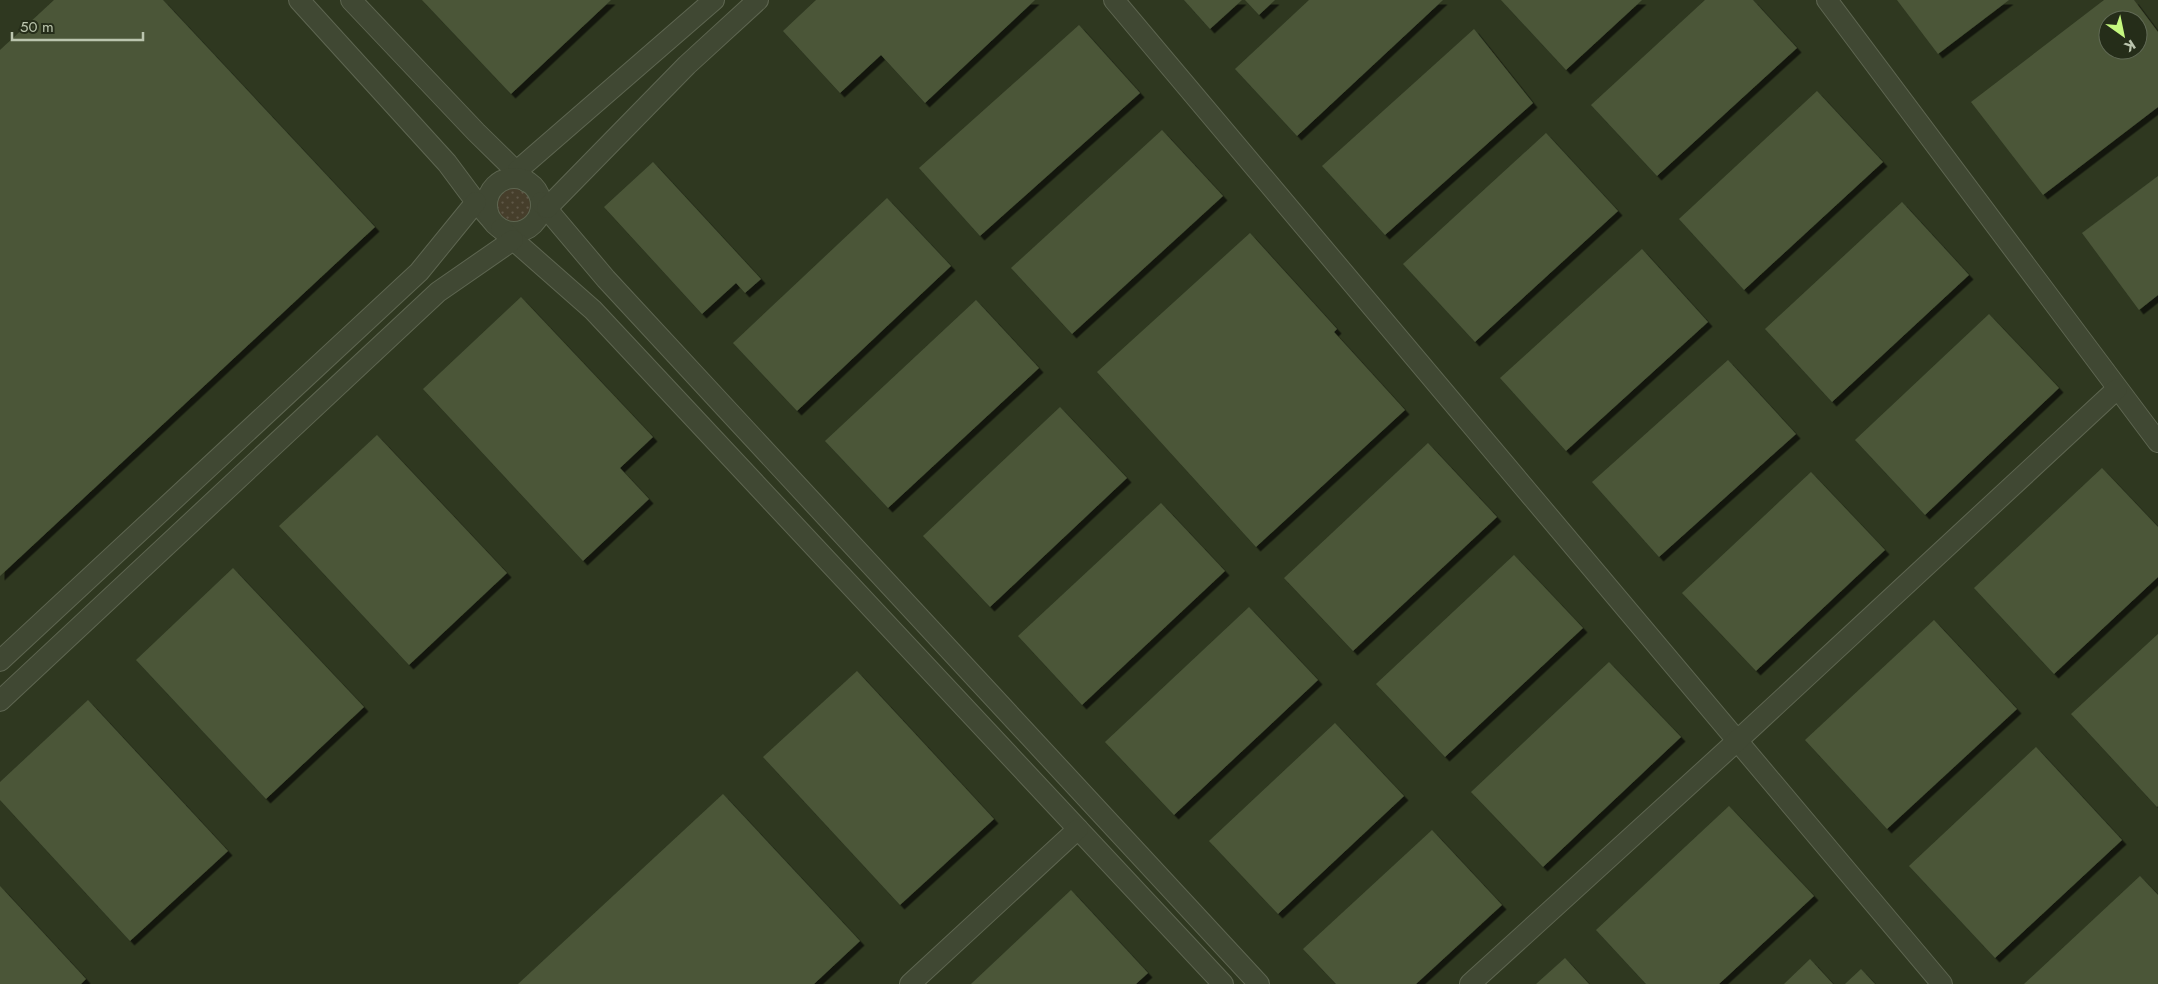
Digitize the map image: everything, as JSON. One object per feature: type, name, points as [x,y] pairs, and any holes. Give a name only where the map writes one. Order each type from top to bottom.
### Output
[{"type":"street","points":[[299,0],[448,163],[476,202],[501,228],[593,310],[1223,984]]},
{"type":"street","points":[[351,0],[476,132],[523,176],[539,194],[544,205],[613,287],[1259,984]]},
{"type":"street","points":[[714,0],[523,176],[511,178],[496,185],[487,200],[501,228],[517,232],[533,225],[544,205],[687,64],[758,0]]},
{"type":"street","points":[[1114,0],[1942,984]]},
{"type":"street","points":[[1827,0],[2158,442]]},
{"type":"street","points":[[0,660],[419,272],[476,202]]},
{"type":"street","points":[[0,701],[438,292],[501,228]]},
{"type":"street","points":[[1470,984],[1737,741],[2117,389]]},
{"type":"street","points":[[910,984],[1078,829]]},
{"type":"shaded area","points":[[514,188],[526,193],[531,205],[526,217],[514,222],[502,217],[497,205],[502,193]]},
{"type":"building","points":[[54,0],[163,0],[375,227],[0,576],[0,50]]},
{"type":"building","points":[[422,0],[611,0],[511,94]]},
{"type":"building","points":[[816,0],[1035,0],[925,103],[881,55],[840,93],[783,31]]},
{"type":"building","points":[[1184,0],[1242,0],[1210,29]]},
{"type":"building","points":[[1245,0],[1275,0],[1259,15]]},
{"type":"building","points":[[1309,0],[1443,0],[1297,136],[1235,69]]},
{"type":"building","points":[[1501,0],[1642,0],[1566,70]]},
{"type":"building","points":[[1705,0],[1753,0],[1797,48],[1657,176],[1591,105]]},
{"type":"building","points":[[1897,0],[2009,0],[1938,54]]},
{"type":"building","points":[[2104,0],[2134,0],[2142,10],[2098,10],[2098,60],[2148,60],[2148,19],[2158,32],[2158,107],[2043,195],[1971,102]]},
{"type":"building","points":[[1079,25],[1140,93],[980,236],[919,168]]},
{"type":"building","points":[[1474,29],[1533,103],[1385,235],[1322,166]]},
{"type":"building","points":[[1817,91],[1883,162],[1744,290],[1679,219]]},
{"type":"building","points":[[1162,130],[1223,196],[1072,334],[1011,268]]},
{"type":"building","points":[[1546,133],[1618,211],[1475,342],[1403,264]]},
{"type":"building","points":[[653,162],[761,279],[745,293],[736,283],[702,314],[604,207]]},
{"type":"building","points":[[2158,176],[2158,295],[2139,310],[2082,233]]},
{"type":"building","points":[[887,198],[951,266],[797,411],[733,343]]},
{"type":"building","points":[[1902,202],[1969,275],[1832,402],[1765,329]]},
{"type":"building","points":[[1250,233],[1337,329],[1334,332],[1405,410],[1256,547],[1097,372]]},
{"type":"building","points":[[1642,249],[1708,322],[1566,451],[1500,378]]},
{"type":"building","points":[[521,297],[653,437],[620,468],[649,499],[583,561],[423,389]]},
{"type":"building","points":[[976,300],[1039,368],[888,508],[825,441]]},
{"type":"building","points":[[1989,314],[2059,388],[1925,515],[1855,440]]},
{"type":"building","points":[[1728,360],[1796,434],[1659,557],[1592,482]]},
{"type":"building","points":[[1060,407],[1127,478],[990,607],[923,536]]},
{"type":"building","points":[[377,435],[507,573],[409,665],[279,526]]},
{"type":"building","points":[[1428,443],[1497,517],[1353,651],[1284,578]]},
{"type":"building","points":[[2102,468],[2158,527],[2158,577],[2054,674],[1974,588]]},
{"type":"building","points":[[1811,472],[1885,550],[1756,671],[1682,593]]},
{"type":"building","points":[[1161,503],[1225,571],[1082,705],[1018,636]]},
{"type":"building","points":[[1514,555],[1583,628],[1445,757],[1376,684]]},
{"type":"building","points":[[233,568],[364,707],[266,799],[136,660]]},
{"type":"building","points":[[1249,607],[1318,680],[1174,815],[1105,742]]},
{"type":"building","points":[[1934,620],[2017,709],[1887,829],[1805,740]]},
{"type":"building","points":[[2158,634],[2158,806],[2157,807],[2071,714]]},
{"type":"building","points":[[1609,662],[1681,737],[1543,867],[1471,792]]},
{"type":"building","points":[[857,671],[994,819],[900,905],[763,757]]},
{"type":"building","points":[[88,700],[228,851],[130,941],[0,800],[0,782]]},
{"type":"building","points":[[1335,723],[1404,796],[1278,914],[1209,841]]},
{"type":"building","points":[[2036,747],[2122,840],[1995,958],[1909,866]]},
{"type":"building","points":[[723,794],[860,941],[814,984],[518,984]]},
{"type":"building","points":[[1729,806],[1814,896],[1719,984],[1646,984],[1596,930]]},
{"type":"building","points":[[1432,830],[1502,905],[1416,984],[1336,984],[1303,949]]},
{"type":"building","points":[[2140,876],[2158,895],[2158,984],[2024,984]]},
{"type":"building","points":[[0,886],[86,979],[81,984],[0,984]]},
{"type":"building","points":[[1071,890],[1148,973],[1136,984],[971,984]]},
{"type":"building","points":[[1565,958],[1589,984],[1536,984]]},
{"type":"building","points":[[1810,959],[1833,984],[1784,984]]},
{"type":"building","points":[[1861,969],[1875,984],[1845,984]]}]
